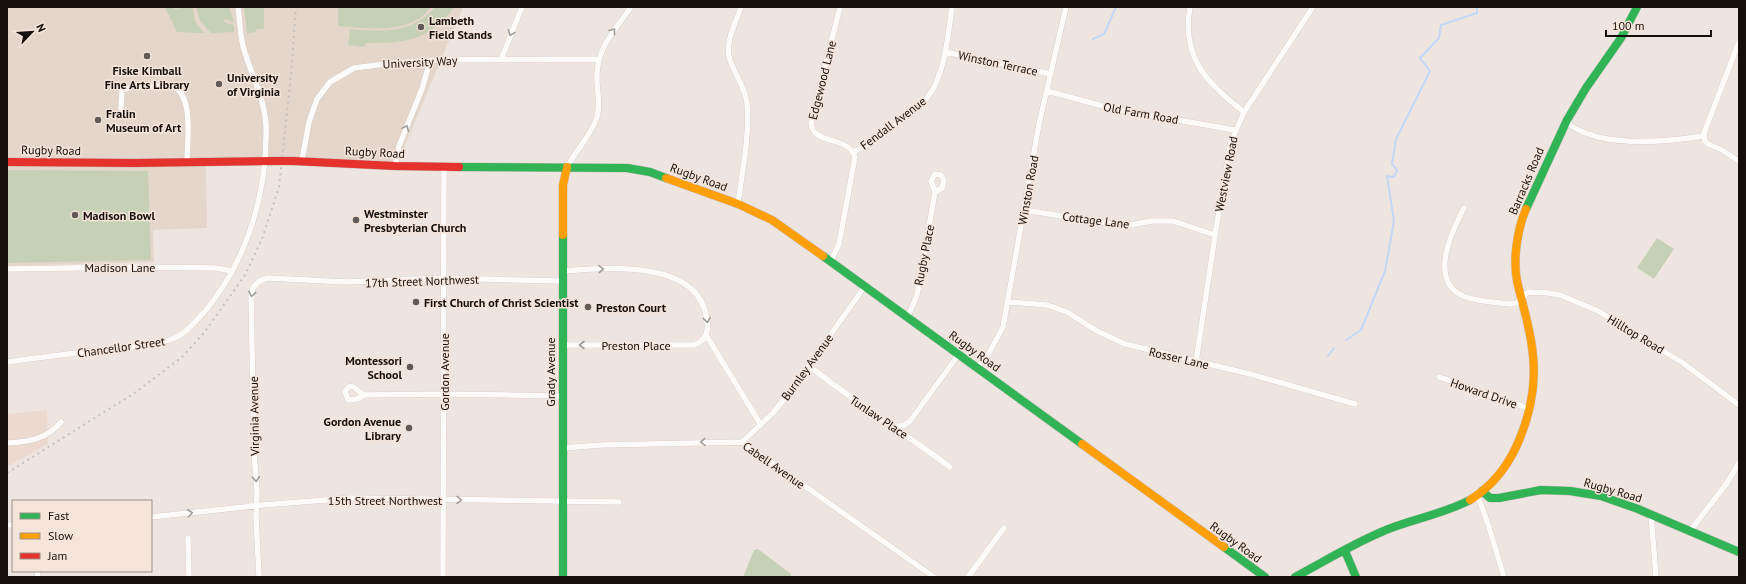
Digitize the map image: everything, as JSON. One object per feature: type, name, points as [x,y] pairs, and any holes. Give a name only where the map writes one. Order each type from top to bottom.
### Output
[{"type":"main road","name":"Barracks Road","points":[[1480,493],[1503,468],[1517,446],[1530,409],[1534,384],[1534,356],[1517,280],[1516,267],[1519,233],[1528,203],[1566,122],[1586,88],[1621,38],[1637,7]]},
{"type":"main road","name":"Rugby Road","points":[[7,162],[187,162],[302,160],[395,166],[627,168],[640,170],[738,204],[772,220],[831,261],[1265,577]]},
{"type":"main road","name":"Grady Avenue","points":[[563,577],[562,271],[563,185],[567,168]]},
{"type":"main road","name":"Rugby Road","points":[[1480,493],[1490,498],[1499,498],[1541,490],[1585,493],[1601,496],[1651,514],[1739,552]]},
{"type":"main road","points":[[1295,577],[1399,524],[1450,508],[1480,493]]},
{"type":"main road","points":[[1345,551],[1356,577]]},
{"type":"street","name":"Chancellor Street","points":[[7,362],[127,347],[173,339],[186,331],[213,301],[232,271],[244,248],[251,229],[263,179],[265,161],[266,123],[260,95],[242,44],[238,7]]},
{"type":"street","points":[[501,60],[522,7]]},
{"type":"street","points":[[567,168],[590,133],[597,115],[597,75],[599,59],[607,40],[631,7]]},
{"type":"street","points":[[738,204],[746,137],[747,102],[741,82],[730,61],[728,46],[741,7]]},
{"type":"street","name":"Edgewood Lane","points":[[840,7],[816,103],[812,127],[817,135],[848,146],[853,152]]},
{"type":"street","name":"Fendall Avenue","points":[[831,261],[839,244],[855,161],[853,152],[864,147],[920,105],[927,98],[937,80],[945,52],[952,7]]},
{"type":"street","name":"Winston Road","points":[[977,368],[997,341],[1003,327],[1047,90],[1066,7]]},
{"type":"street","points":[[1190,7],[1189,34],[1195,62],[1214,86],[1244,112]]},
{"type":"street","name":"Westview Road","points":[[1196,362],[1231,142],[1244,112],[1313,7]]},
{"type":"street","points":[[1739,42],[1704,136],[1708,144],[1722,150],[1739,161]]},
{"type":"street","name":"Winston Terrace","points":[[945,52],[1051,74]]},
{"type":"street","name":"University Way","points":[[302,160],[312,111],[317,99],[330,82],[346,72],[365,65],[430,61],[599,59]]},
{"type":"street","points":[[395,166],[399,146],[422,89],[430,61]]},
{"type":"street","points":[[121,108],[122,90],[131,86],[171,86],[181,91],[186,100],[188,126],[187,162]]},
{"type":"street","name":"Old Farm Road","points":[[1047,90],[1114,109],[1235,130]]},
{"type":"street","points":[[1566,122],[1572,128],[1607,139],[1643,142],[1704,136]]},
{"type":"street","name":"Gordon Avenue","points":[[443,577],[444,166]]},
{"type":"street","name":"Rugby Place","points":[[908,317],[917,295],[935,192]]},
{"type":"street","name":"Hilltop Road","points":[[1464,208],[1454,227],[1447,251],[1444,270],[1449,284],[1457,293],[1469,298],[1511,304],[1516,303],[1528,292],[1549,293],[1582,304],[1598,311],[1683,363],[1739,405]]},
{"type":"street","name":"Cottage Lane","points":[[1024,210],[1125,226],[1152,221],[1173,221],[1215,235]]},
{"type":"street","name":"Madison Lane","points":[[7,269],[134,267],[216,268],[232,271]]},
{"type":"street","points":[[562,271],[632,268],[657,273],[687,286],[699,298],[706,313],[708,322],[706,335],[761,425]]},
{"type":"street","name":"Virginia Avenue","points":[[259,577],[256,506],[257,492],[254,452],[251,294],[252,289],[259,282],[268,278],[282,279]]},
{"type":"street","name":"17th Street Northwest","points":[[282,279],[370,282],[444,278],[562,281]]},
{"type":"street","name":"Burnley Avenue","points":[[742,442],[761,425],[782,402],[865,286]]},
{"type":"street","name":"Rosser Lane","points":[[1008,302],[1035,303],[1060,309],[1078,318],[1097,331],[1125,344],[1250,374],[1355,404]]},
{"type":"street","name":"Preston Place","points":[[562,345],[691,346],[699,343],[706,335]]},
{"type":"street","points":[[893,426],[903,426],[910,422],[959,354]]},
{"type":"street","name":"Tunlaw Place","points":[[809,366],[854,400],[950,467]]},
{"type":"street","name":"Howard Drive","points":[[1439,377],[1530,409]]},
{"type":"street","points":[[364,395],[444,394],[562,396]]},
{"type":"street","points":[[7,444],[34,440],[42,437],[50,433],[61,422]]},
{"type":"street","name":"Cabell Avenue","points":[[562,448],[601,445],[742,442],[934,577]]},
{"type":"street","points":[[1690,531],[1727,483],[1739,463]]},
{"type":"street","points":[[1480,493],[1481,505],[1504,577]]},
{"type":"street","name":"15th Street Northwest","points":[[152,517],[349,498],[619,502]]},
{"type":"street","points":[[1651,514],[1656,577]]},
{"type":"street","points":[[968,577],[1004,528]]},
{"type":"street","points":[[188,538],[189,577]]},
{"type":"shaded area","name":"University of Virginia","points":[[7,7],[463,7],[397,165],[206,162],[207,228],[153,230],[154,262],[7,266]]},
{"type":"shaded area","points":[[47,410],[48,444],[7,467],[7,414]]},
{"type":"green space","points":[[165,7],[173,7],[173,9],[193,7],[195,21],[204,33],[177,32]]},
{"type":"green space","points":[[196,7],[229,7],[234,23],[225,19],[223,21],[234,25],[234,32],[211,33],[200,21]]},
{"type":"green space","points":[[244,7],[264,7],[264,29],[257,29],[256,32],[247,33]]},
{"type":"green space","points":[[338,7],[431,7],[420,18],[401,26],[390,28],[358,28],[338,26]]},
{"type":"green space","name":"Lambeth Field Stands","points":[[435,7],[454,7],[435,27],[416,38],[405,41],[366,43],[364,47],[348,45],[350,29],[374,31],[406,27],[426,16]]},
{"type":"green space","name":"Madison Bowl","points":[[7,170],[148,171],[151,260],[7,263]]},
{"type":"green space","points":[[1657,238],[1674,249],[1654,279],[1637,268]]},
{"type":"green space","points":[[758,549],[791,574],[791,577],[743,577],[754,550]]},
{"type":"waterway","points":[[1093,39],[1104,34],[1116,7]]},
{"type":"waterway","points":[[1346,340],[1361,330],[1385,271],[1394,221],[1387,176],[1394,177],[1397,170],[1392,164],[1396,139],[1430,71],[1420,58],[1439,38],[1441,25],[1477,13],[1477,7]]},
{"type":"waterway","points":[[1328,356],[1334,348]]},
{"type":"railway","points":[[7,473],[136,392],[182,357],[204,333],[245,275],[262,239],[279,187],[291,75],[296,7]]},
{"type":"traffic: fast","points":[[1526,209],[1567,120],[1586,88],[1621,38],[1637,7]]},
{"type":"traffic: fast","points":[[459,167],[627,168],[650,172],[666,178]]},
{"type":"traffic: fast","points":[[563,235],[563,577]]},
{"type":"traffic: fast","points":[[823,256],[1082,444]]},
{"type":"traffic: fast","points":[[1482,491],[1490,498],[1499,498],[1541,490],[1570,491],[1601,496],[1638,509],[1739,552]]},
{"type":"traffic: fast","points":[[1295,577],[1374,535],[1396,526],[1460,505],[1470,500]]},
{"type":"traffic: fast","points":[[1224,547],[1265,577]]},
{"type":"traffic: fast","points":[[1345,551],[1356,577]]},
{"type":"traffic: slow","points":[[563,235],[563,185],[567,167]]},
{"type":"traffic: slow","points":[[666,178],[738,204],[772,220],[823,256]]},
{"type":"traffic: slow","points":[[1470,500],[1478,495],[1498,476],[1513,453],[1522,433],[1532,397],[1534,372],[1531,338],[1517,281],[1515,263],[1518,235],[1526,209]]},
{"type":"traffic: slow","points":[[1082,444],[1224,547]]},
{"type":"traffic: jam","points":[[7,162],[135,163],[274,161]]},
{"type":"traffic: jam","points":[[274,161],[293,161]]},
{"type":"traffic: jam","points":[[293,161],[395,166],[459,167]]},
{"type":"place","name":"Lambeth Field Stands","points":[[421,27]]},
{"type":"place","name":"Fiske Kimball Fine Arts Library","points":[[147,56]]},
{"type":"place","name":"University of Virginia","points":[[219,84]]},
{"type":"place","name":"Fralin Museum of Art","points":[[98,120]]},
{"type":"place","name":"Madison Bowl","points":[[75,215]]},
{"type":"place","name":"Westminster Presbyterian Church","points":[[356,220]]},
{"type":"place","name":"First Church of Christ Scientist","points":[[416,302]]},
{"type":"place","name":"Preston Court","points":[[588,307]]},
{"type":"place","name":"Montessori School","points":[[410,367]]},
{"type":"place","name":"Gordon Avenue Library","points":[[409,428]]}]
